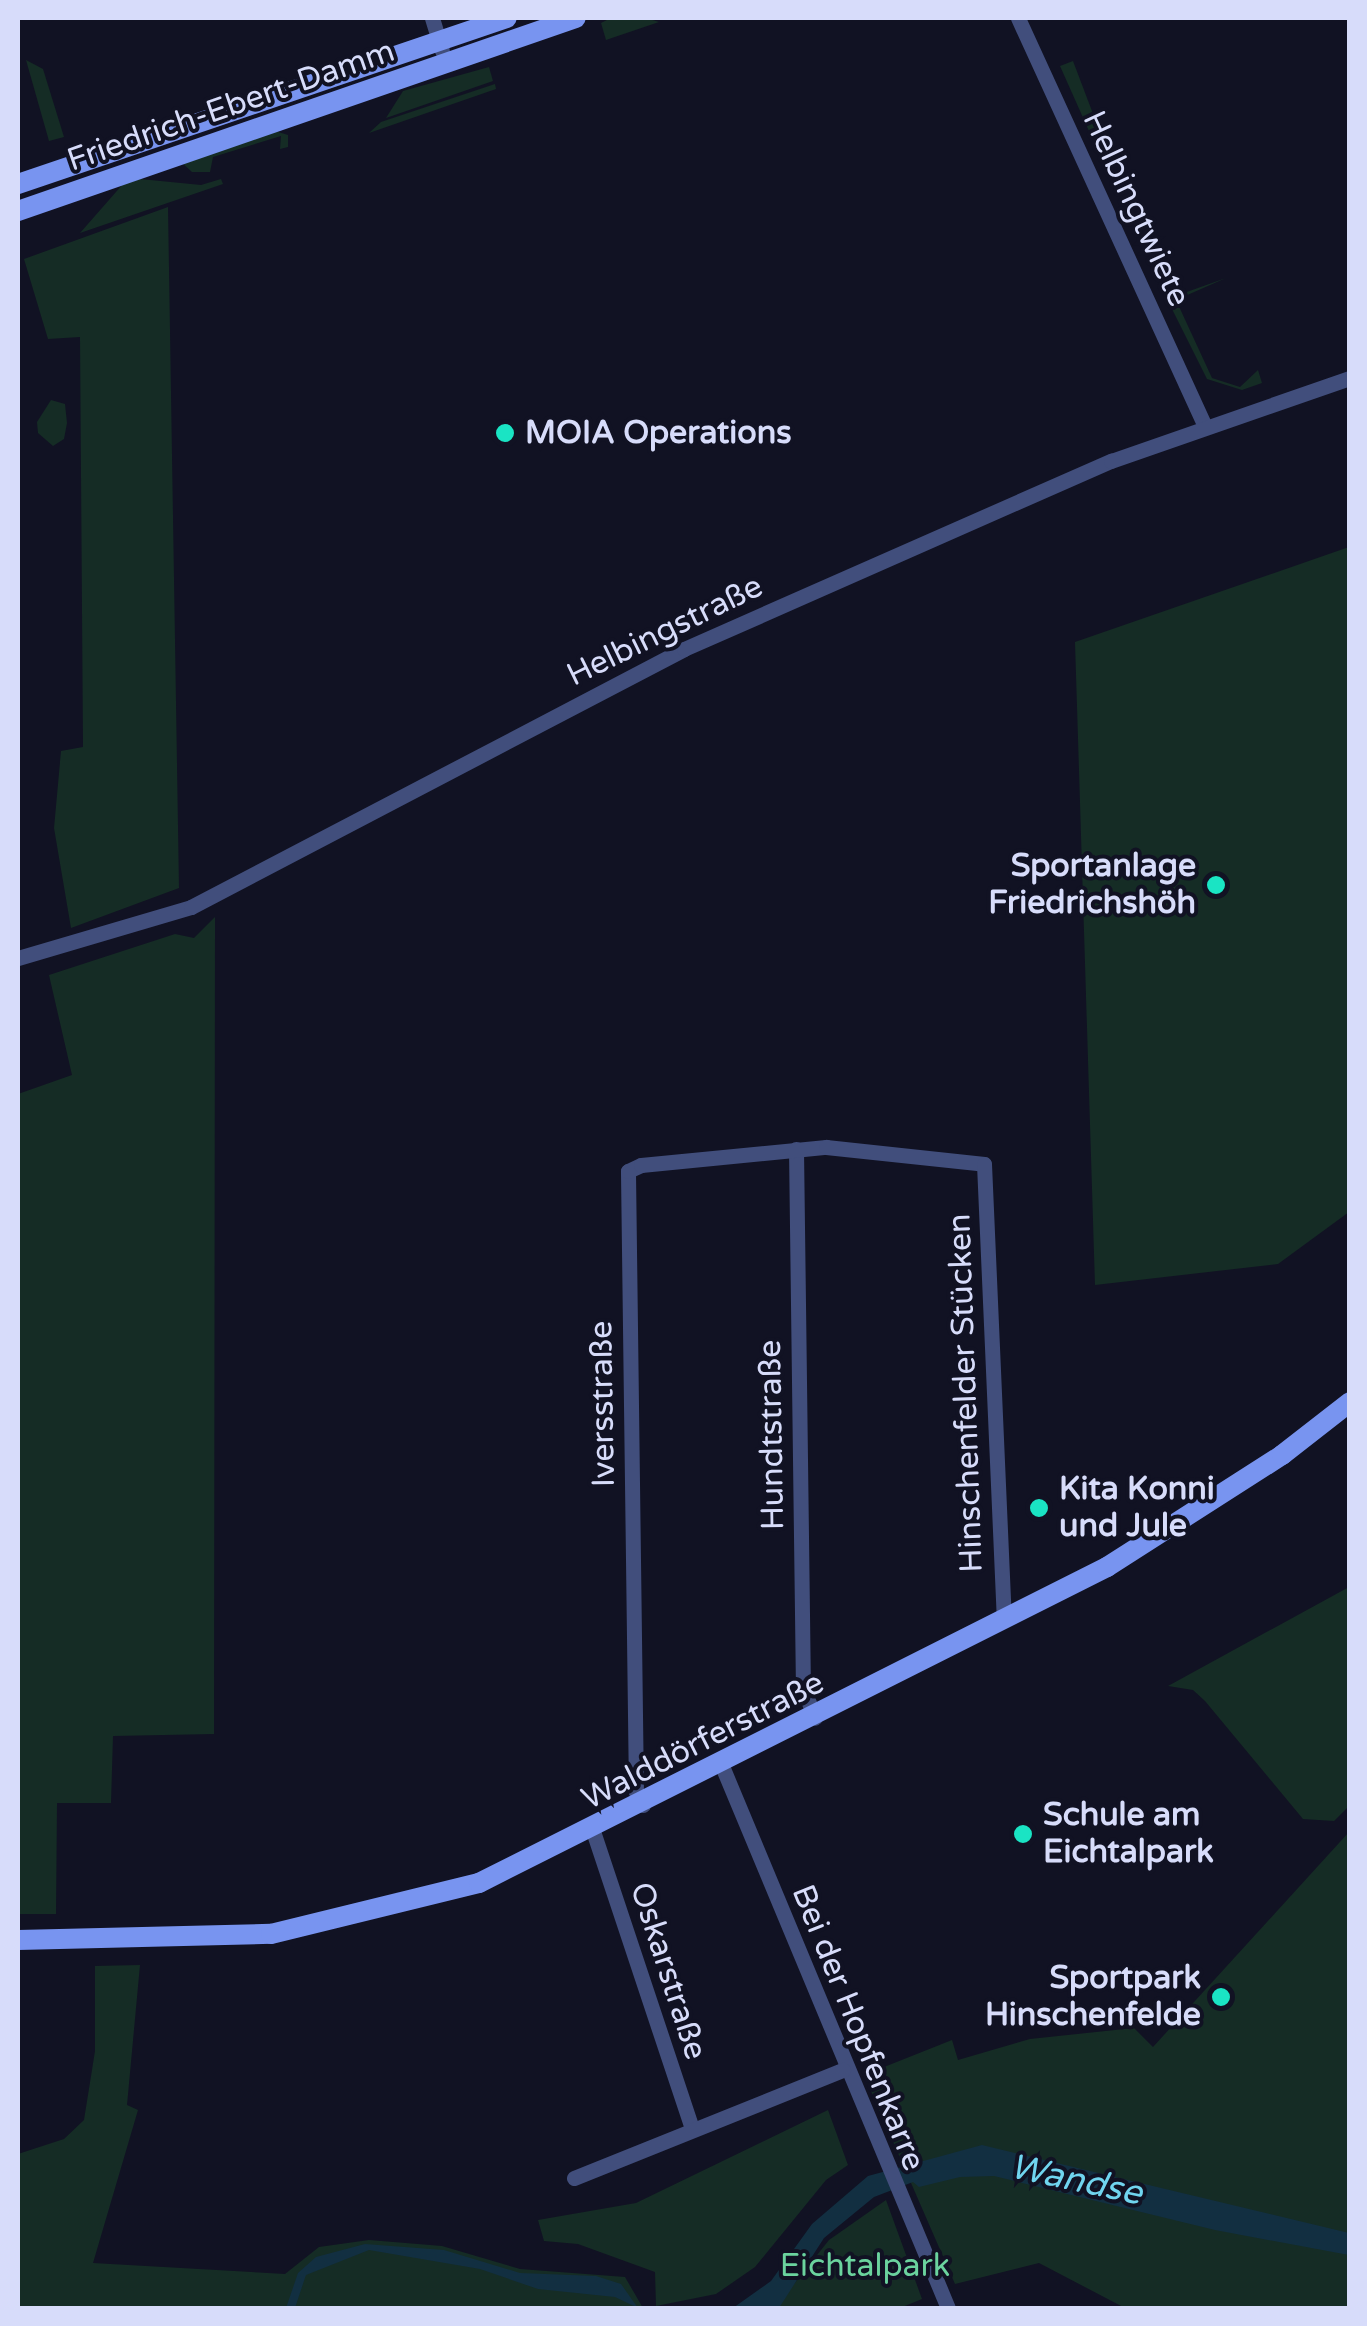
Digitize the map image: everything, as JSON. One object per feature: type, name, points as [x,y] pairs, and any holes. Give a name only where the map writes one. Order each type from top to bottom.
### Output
[{"type":"street","points":[[432,18],[446,63]]},
{"type":"street","name":"Friedrich-Ebert-Damm","points":[[18,184],[508,18]]},
{"type":"street","name":"Friedrich-Ebert-Damm","points":[[18,212],[576,18]]},
{"type":"street","name":"Helbingtwiete","points":[[1018,18],[1204,424]]},
{"type":"street","name":"Helbingstraße","points":[[18,958],[191,907],[684,648],[1204,424],[1350,378]]},
{"type":"street","name":"Hinschenfelder Stücken","points":[[796,1149],[884,1148],[984,1164],[1004,1620]]},
{"type":"street","name":"Hundtstraße","points":[[796,1149],[803,1688],[815,1718]]},
{"type":"street","name":"Iversstraße","points":[[643,1806],[636,1792],[628,1172],[796,1149]]},
{"type":"street","name":"Walddörferstraße","points":[[18,1940],[271,1934],[479,1884],[643,1806],[1107,1568],[1282,1455],[1350,1402]]},
{"type":"street","name":"Bei der Hopfenkarre","points":[[722,1766],[884,2167],[948,2308]]},
{"type":"street","name":"Oskarstraße","points":[[593,1830],[692,2129]]},
{"type":"street","points":[[574,2178],[844,2070]]},
{"type":"green space","points":[[611,18],[659,22],[606,40],[601,23]]},
{"type":"green space","points":[[26,60],[43,69],[64,137],[49,141]]},
{"type":"green space","points":[[1073,61],[1109,156],[1101,158],[1060,66]]},
{"type":"green space","points":[[489,67],[493,81],[386,118],[403,91]]},
{"type":"green space","points":[[495,84],[496,89],[369,133],[381,122]]},
{"type":"green space","points":[[275,131],[288,135],[288,147],[280,149],[281,136],[213,157],[210,172],[192,172],[181,162]]},
{"type":"green space","points":[[140,179],[201,185],[221,179],[223,184],[80,233],[123,184]]},
{"type":"green space","points":[[168,207],[179,888],[71,928],[54,828],[61,751],[83,747],[80,337],[48,339],[24,259]]},
{"type":"green space","points":[[1226,278],[1176,300],[1212,378],[1240,387],[1258,370],[1262,383],[1242,390],[1207,379],[1167,299]]},
{"type":"green space","points":[[51,400],[65,404],[67,423],[64,439],[53,446],[38,433],[37,422]]},
{"type":"green space","name":"Sportanlage Friedrichshöh","points":[[1349,547],[1349,1212],[1278,1264],[1095,1285],[1075,642]]},
{"type":"green space","points":[[215,917],[214,1734],[113,1736],[111,1803],[57,1803],[56,1914],[18,1914],[18,1094],[72,1075],[49,975],[175,934],[194,938]]},
{"type":"green space","points":[[1349,1587],[1349,1806],[1334,1821],[1303,1819],[1205,1701],[1193,1690],[1168,1686]]},
{"type":"green space","points":[[1349,1832],[1349,2308],[1125,2308],[1039,2263],[955,2284],[864,2075],[952,2040],[958,2060],[1030,2039],[1134,2028],[1153,2047]]},
{"type":"green space","points":[[140,1965],[127,2105],[138,2110],[93,2263],[285,2274],[319,2247],[369,2240],[442,2246],[520,2269],[625,2277],[643,2308],[18,2308],[18,2154],[64,2139],[84,2120],[95,2051],[95,1966]]},
{"type":"green space","points":[[828,2110],[848,2165],[826,2180],[755,2267],[716,2294],[656,2306],[655,2272],[578,2244],[544,2241],[538,2220],[636,2203]]},
{"type":"green space","name":"Eichtalpark","points":[[886,2200],[922,2299],[900,2308],[775,2308],[829,2240]]},
{"type":"water","name":"Wandse","points":[[982,2145],[1349,2233],[1349,2255],[1215,2230],[994,2176],[960,2177],[919,2187],[913,2182],[874,2197],[824,2238],[779,2308],[733,2308],[771,2281],[812,2224],[868,2176]]},
{"type":"water","points":[[365,2244],[444,2250],[520,2273],[596,2276],[621,2284],[638,2308],[615,2297],[538,2289],[480,2269],[369,2250],[306,2275],[295,2308],[286,2308],[298,2273],[316,2257]]},
{"type":"place","name":"MOIA Operations","points":[[505,433]]},
{"type":"place","name":"Sportanlage Friedrichshöh","points":[[1216,885]]},
{"type":"place","name":"Kita Konni und Jule","points":[[1039,1508]]},
{"type":"place","name":"Schule am Eichtalpark","points":[[1023,1834]]},
{"type":"place","name":"Sportpark Hinschenfelde","points":[[1221,1997]]}]
